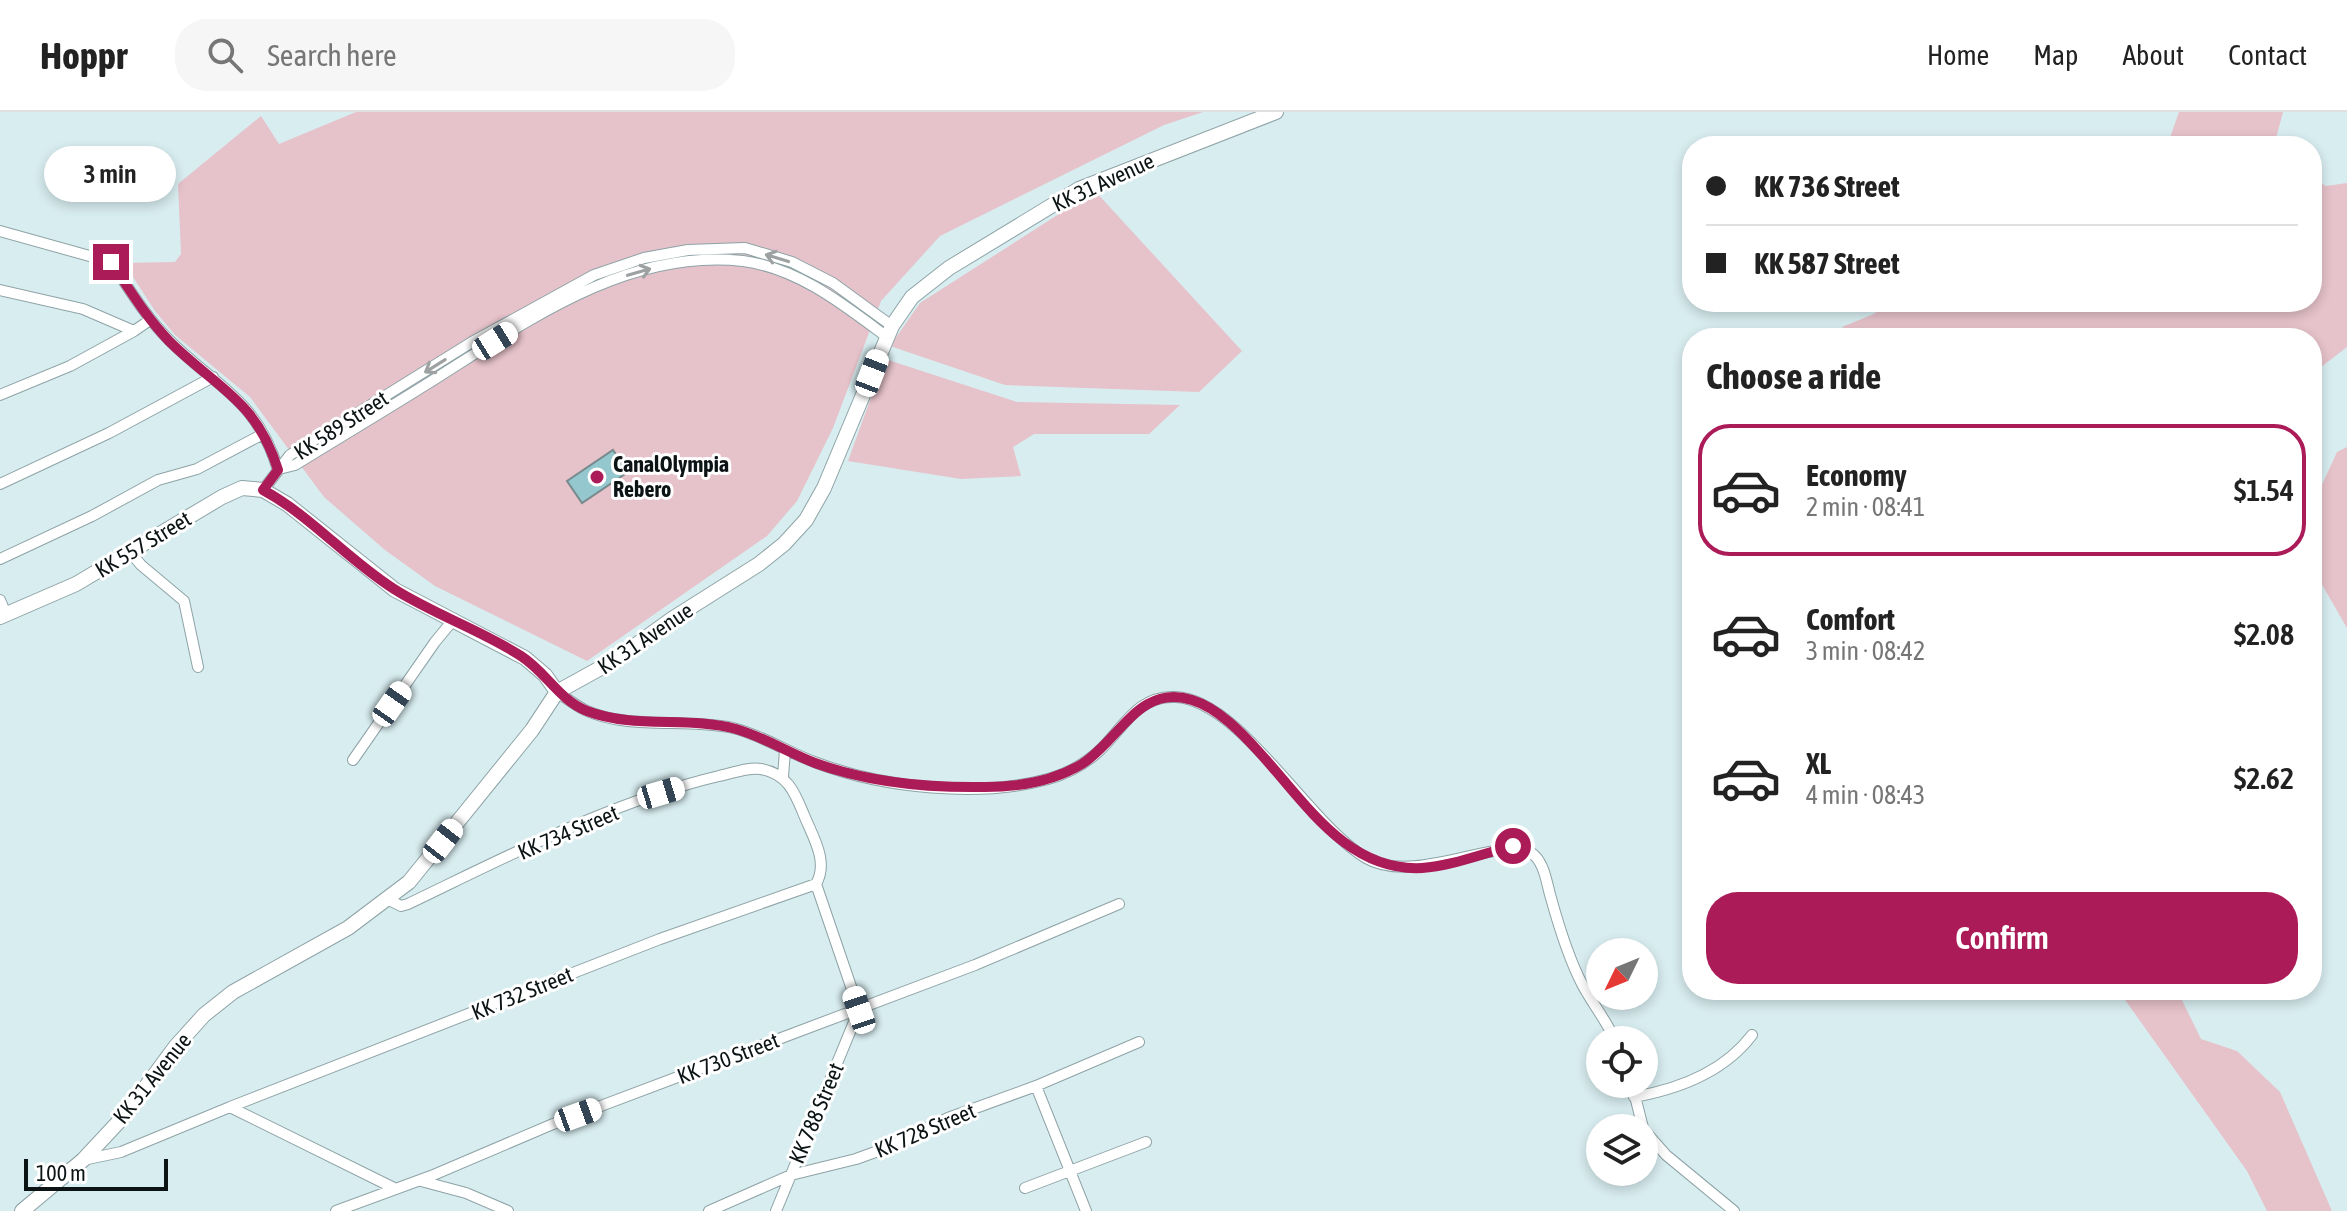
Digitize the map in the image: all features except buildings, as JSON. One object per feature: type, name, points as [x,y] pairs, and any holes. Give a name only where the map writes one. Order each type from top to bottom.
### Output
[{"type":"main road","name":"KK 31 Avenue","points":[[22,1211],[83,1160],[125,1115],[176,1046],[204,1015],[233,992],[348,928],[409,882],[532,730],[557,692],[615,660],[784,544],[806,520],[824,488],[889,331],[912,297],[949,268],[1079,189],[1276,112]]},
{"type":"main road","name":"KK 557 Street","points":[[2,611],[76,584],[222,497],[242,488],[263,490]]},
{"type":"main road","points":[[263,490],[287,504],[395,590],[525,658],[545,675],[557,692]]},
{"type":"street","points":[[0,231],[111,262],[150,320],[238,397],[263,434],[278,470],[263,490]]},
{"type":"street","name":"KK 589 Street","points":[[278,470],[295,465],[519,325],[598,284],[649,269],[723,261],[743,261],[770,267],[811,284],[889,331]]},
{"type":"street","points":[[0,290],[83,309],[134,331]]},
{"type":"street","points":[[0,395],[70,366],[150,320]]},
{"type":"street","points":[[0,484],[109,433],[213,377]]},
{"type":"street","points":[[0,559],[92,516],[158,480],[197,469],[263,434]]},
{"type":"street","points":[[131,553],[184,601],[198,667]]},
{"type":"street","points":[[353,760],[454,619]]},
{"type":"street","points":[[557,692],[586,711],[630,721],[736,729],[848,774],[888,783],[949,787],[1015,785],[1045,780],[1079,766],[1111,740],[1130,716],[1156,698],[1190,699],[1231,724],[1337,836],[1371,861],[1392,866],[1426,867],[1513,846],[1528,849],[1541,864],[1557,921],[1583,987],[1607,1026]]},
{"type":"street","points":[[785,750],[783,777],[796,794],[819,852],[822,871],[816,884],[859,1010]]},
{"type":"street","name":"KK 734 Street","points":[[389,900],[401,906],[408,904],[554,835],[648,798],[753,768],[783,777]]},
{"type":"street","name":"KK 732 Street","points":[[83,1160],[121,1152],[660,939],[816,884]]},
{"type":"street","name":"KK 730 Street","points":[[336,1211],[419,1181],[553,1124],[859,1010],[1119,904]]},
{"type":"street","name":"KK 788 Street","points":[[776,1211],[859,1010]]},
{"type":"street","points":[[1658,1093],[1715,1069],[1732,1058],[1752,1035]]},
{"type":"street","name":"KK 728 Street","points":[[709,1211],[791,1175],[856,1159],[1139,1042]]},
{"type":"street","points":[[1036,1086],[1086,1211]]},
{"type":"street","points":[[230,1107],[396,1189]]},
{"type":"street","points":[[1025,1188],[1146,1142]]},
{"type":"street","points":[[1658,1146],[1734,1211]]},
{"type":"street","points":[[419,1181],[466,1193],[508,1211]]},
{"type":"shaded area","points":[[356,112],[1203,112],[1164,125],[940,236],[881,301],[833,428],[797,501],[767,536],[587,661],[435,586],[385,550],[324,497],[250,397],[175,335],[155,311],[124,263],[175,262],[181,254],[178,184],[261,116],[279,144]]},
{"type":"shaded area","points":[[2179,112],[2283,112],[2277,136],[2171,136]]},
{"type":"shaded area","points":[[2347,183],[2347,347],[2322,366],[2322,328],[1842,327],[1874,314],[2322,312],[2322,184]]},
{"type":"shaded area","points":[[1095,191],[1242,351],[1199,392],[1005,385],[890,346],[920,303]]},
{"type":"shaded area","points":[[885,359],[1017,402],[1180,405],[1149,434],[1034,434],[1013,447],[1021,476],[961,479],[848,461]]},
{"type":"shaded area","points":[[2347,447],[2347,628],[2322,585],[2322,485],[2337,452]]},
{"type":"shaded area","points":[[2125,1000],[2182,1000],[2201,1039],[2237,1051],[2280,1092],[2332,1211],[2267,1211],[2247,1171]]},
{"type":"place","name":"CanalOlympia Rebero","points":[[597,477]]},
{"type":"route","points":[[111,262],[150,320],[173,344],[238,397],[263,434],[278,470],[263,490],[287,504],[395,590],[525,658],[545,675],[557,692],[586,711],[630,721],[653,720],[736,729],[818,764],[888,783],[988,787],[1045,780],[1062,774],[1096,754],[1130,716],[1156,698],[1190,699],[1231,724],[1337,836],[1371,861],[1392,866],[1426,867],[1513,846]]}]
